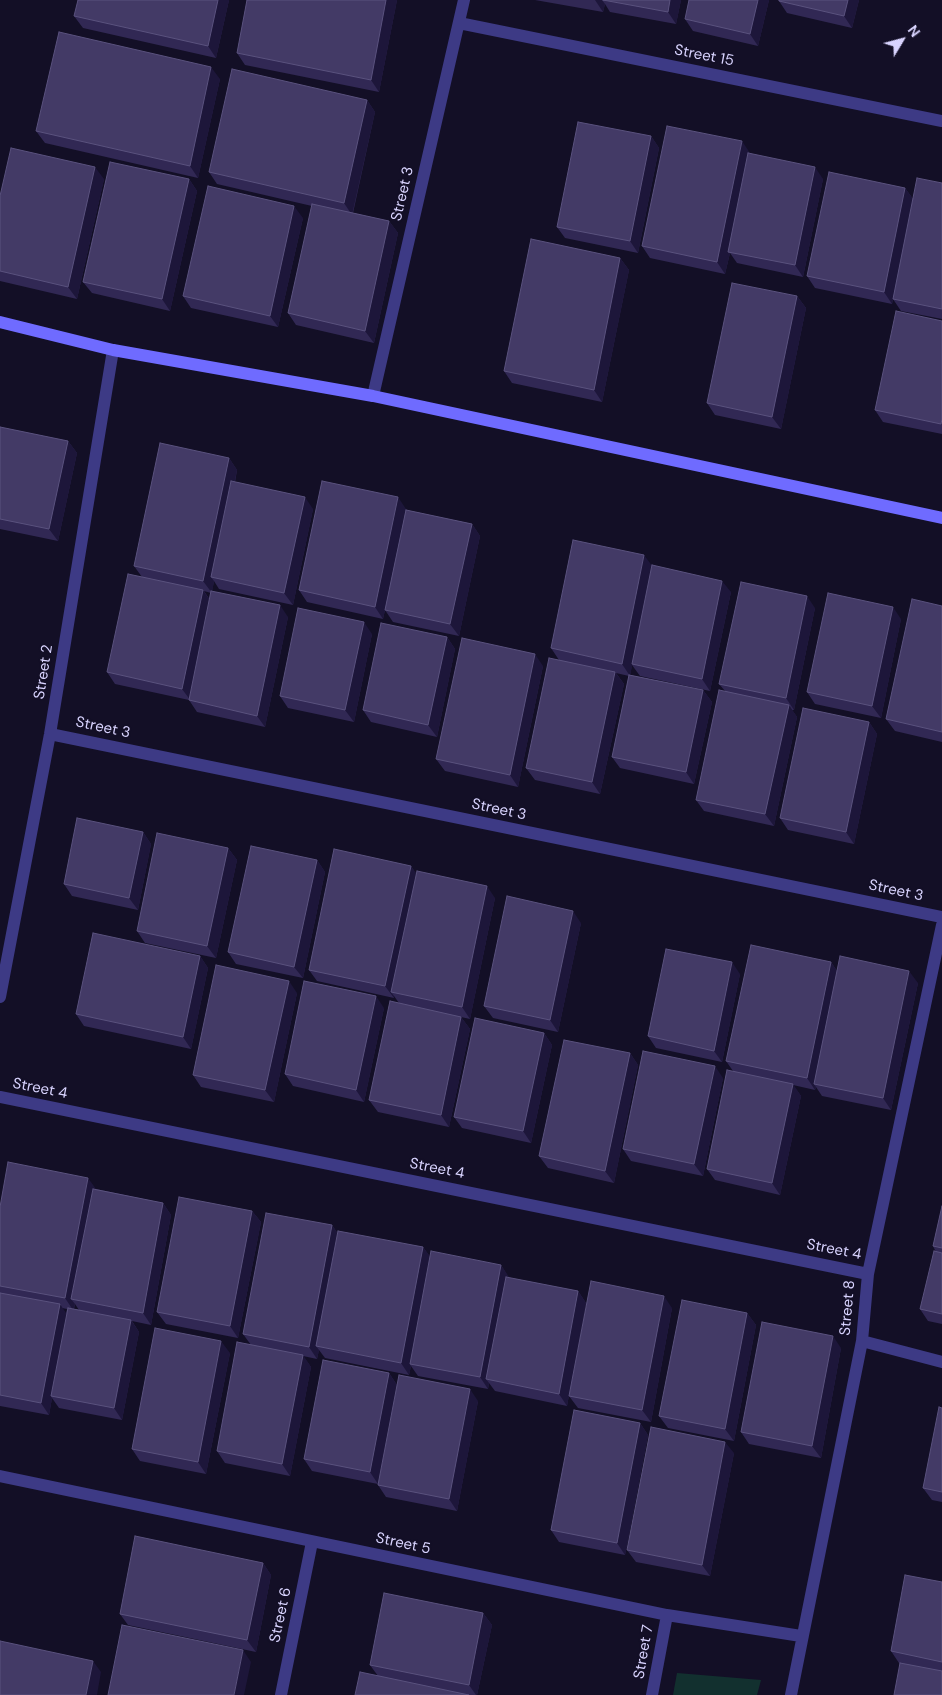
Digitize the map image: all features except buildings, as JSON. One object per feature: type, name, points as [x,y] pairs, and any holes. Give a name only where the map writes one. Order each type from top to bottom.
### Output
[{"type":"street","name":"Street 3","points":[[373,396],[464,0]]},
{"type":"street","name":"Street 15","points":[[459,23],[942,121]]},
{"type":"street","points":[[0,322],[113,350],[373,396],[942,518]]},
{"type":"street","name":"Street 2","points":[[0,997],[50,734],[113,350]]},
{"type":"street","name":"Street 3","points":[[50,734],[942,917]]},
{"type":"street","name":"Street 8","points":[[791,1695],[801,1636],[862,1341],[868,1274],[942,925]]},
{"type":"street","name":"Street 4","points":[[0,1097],[868,1274]]},
{"type":"street","points":[[862,1341],[942,1362]]},
{"type":"street","name":"Street 5","points":[[0,1476],[667,1615],[801,1636]]},
{"type":"street","name":"Street 6","points":[[281,1695],[312,1542]]},
{"type":"street","name":"Street 7","points":[[652,1695],[667,1615]]},
{"type":"green space","points":[[677,1673],[761,1680],[757,1695],[673,1695]]}]
